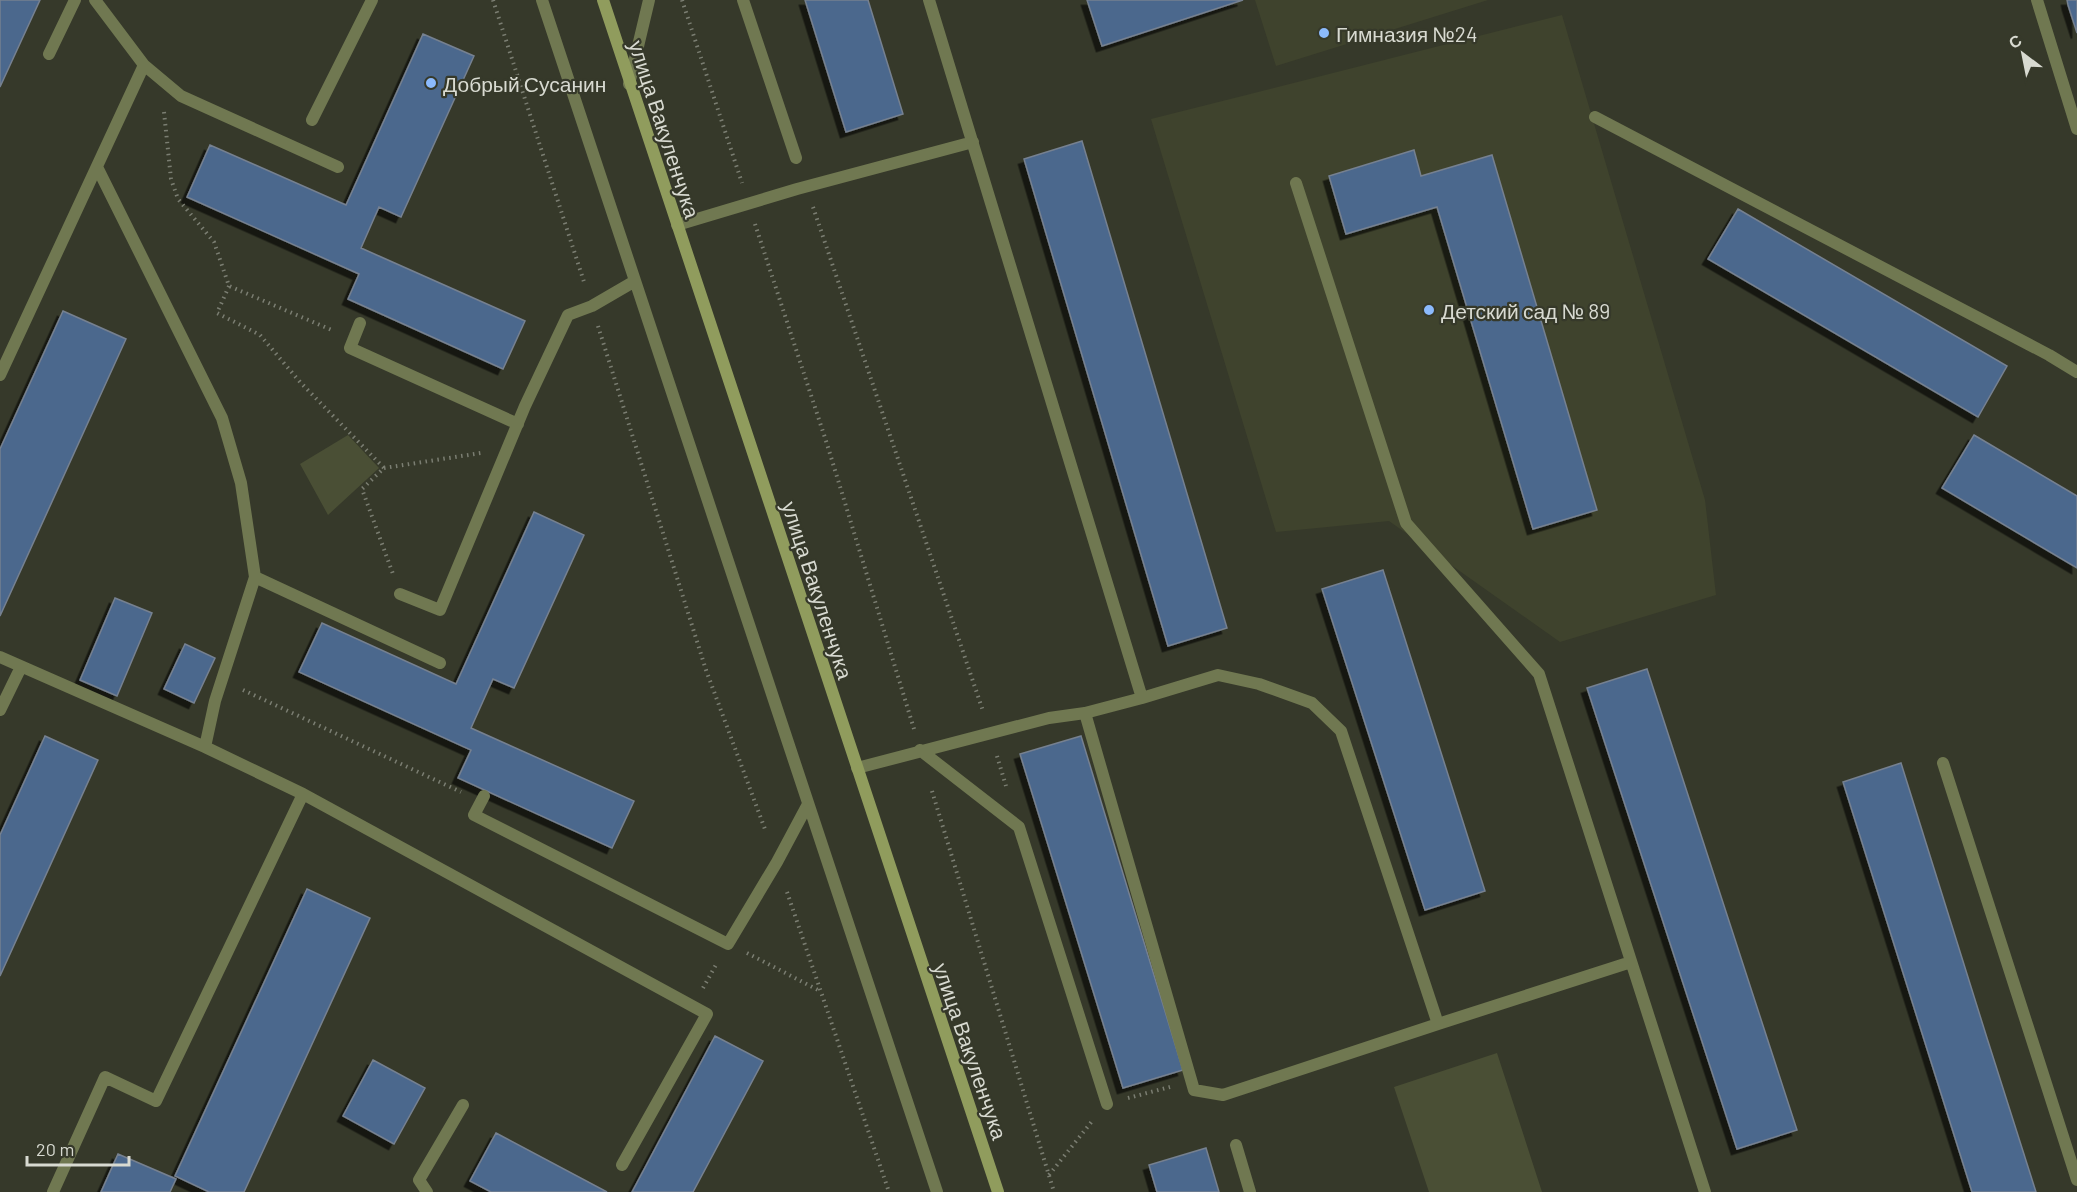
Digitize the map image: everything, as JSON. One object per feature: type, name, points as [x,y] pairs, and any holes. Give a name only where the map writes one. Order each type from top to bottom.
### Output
[{"type":"main road","name":"улица Вакуленчука","points":[[603,0],[998,1192]]},
{"type":"lane","points":[[49,54],[75,0]]},
{"type":"lane","points":[[95,0],[144,64],[181,96],[338,167]]},
{"type":"lane","points":[[312,120],[372,0]]},
{"type":"lane","points":[[542,0],[937,1192]]},
{"type":"lane","points":[[629,84],[649,0]]},
{"type":"lane","points":[[743,0],[796,158]]},
{"type":"lane","points":[[929,0],[1142,698]]},
{"type":"lane","points":[[2037,0],[2077,129]]},
{"type":"lane","points":[[0,375],[144,64]]},
{"type":"lane","points":[[1595,117],[2049,355],[2077,372]]},
{"type":"lane","points":[[677,225],[973,142]]},
{"type":"lane","points":[[97,166],[222,418],[241,483],[255,577],[222,680],[205,747]]},
{"type":"lane","points":[[1296,183],[1406,522],[1539,674],[1705,1192]]},
{"type":"lane","points":[[400,594],[440,610],[525,406],[568,315],[592,306],[635,282]]},
{"type":"lane","points":[[360,323],[351,348],[518,424]]},
{"type":"lane","points":[[255,577],[440,663]]},
{"type":"lane","points":[[0,657],[205,747],[303,794],[707,1014],[622,1165]]},
{"type":"lane","points":[[0,710],[21,667]]},
{"type":"lane","points":[[857,768],[1049,718],[1084,713],[1218,675],[1259,684],[1312,702],[1341,731],[1438,1024]]},
{"type":"lane","points":[[1084,713],[1194,1090],[1223,1095],[1631,962]]},
{"type":"lane","points":[[920,750],[1019,827],[1107,1104]]},
{"type":"lane","points":[[1943,763],[2077,1180]]},
{"type":"lane","points":[[53,1192],[105,1077],[156,1101],[303,794]]},
{"type":"lane","points":[[482,799],[474,815],[728,944],[777,862],[808,804]]},
{"type":"lane","points":[[427,1192],[419,1180],[463,1104]]},
{"type":"lane","points":[[1236,1145],[1250,1192]]},
{"type":"path","points":[[493,0],[706,670],[777,862],[889,1192]]},
{"type":"path","points":[[682,0],[826,444],[1054,1192]]},
{"type":"path","points":[[160,78],[171,179],[178,199],[214,242],[229,286],[217,313],[260,335],[300,381],[384,468]]},
{"type":"path","points":[[806,187],[990,733],[1019,827]]},
{"type":"path","points":[[229,286],[354,340]]},
{"type":"path","points":[[400,594],[362,489],[384,468],[461,455]]},
{"type":"path","points":[[222,680],[482,799]]},
{"type":"path","points":[[728,944],[821,991]]},
{"type":"path","points":[[1049,1175],[1107,1104],[1191,1081]]},
{"type":"shaded area","name":"Гимназия №24","points":[[1255,0],[1488,0],[1276,66]]},
{"type":"shaded area","name":"Детский сад № 89","points":[[1562,15],[1705,500],[1716,595],[1560,642],[1389,521],[1276,532],[1151,119]]},
{"type":"shaded area","points":[[348,435],[379,468],[328,515],[300,464]]},
{"type":"shaded area","points":[[1497,1053],[1542,1192],[1429,1192],[1394,1087]]},
{"type":"building","points":[[0,0],[40,0],[0,87]]},
{"type":"building","points":[[805,0],[868,0],[903,114],[846,132]]},
{"type":"building","points":[[1087,0],[1243,0],[1102,46]]},
{"type":"building","points":[[2067,0],[2077,0],[2077,33],[2068,5]]},
{"type":"building","points":[[423,34],[474,56],[401,217],[379,207],[361,248],[525,321],[503,369],[348,299],[359,274],[187,197],[210,145],[346,205]]},
{"type":"building","points":[[1082,141],[1227,628],[1168,646],[1024,159]]},
{"type":"building","points":[[1414,150],[1421,176],[1492,155],[1597,510],[1533,529],[1437,207],[1346,234],[1329,176]]},
{"type":"building","points":[[1738,209],[2007,366],[1978,417],[1708,259]]},
{"type":"building","points":[[63,311],[126,339],[0,616],[0,449]]},
{"type":"building","points":[[1974,435],[2077,496],[2077,568],[1942,488]]},
{"type":"building","points":[[534,512],[584,535],[514,688],[493,679],[471,728],[634,801],[612,848],[458,778],[471,750],[299,672],[322,623],[456,684]]},
{"type":"building","points":[[1383,570],[1485,891],[1425,910],[1322,589]]},
{"type":"building","points":[[115,598],[152,613],[117,696],[80,680]]},
{"type":"building","points":[[185,644],[215,658],[194,703],[164,689]]},
{"type":"building","points":[[1647,669],[1797,1130],[1737,1149],[1587,688]]},
{"type":"building","points":[[45,736],[98,760],[0,976],[0,835]]},
{"type":"building","points":[[1081,736],[1183,1070],[1123,1088],[1020,754]]},
{"type":"building","points":[[1901,763],[2036,1192],[1972,1192],[1843,782]]},
{"type":"building","points":[[307,889],[370,918],[244,1192],[209,1192],[175,1176]]},
{"type":"building","points":[[715,1036],[763,1061],[693,1192],[632,1192]]},
{"type":"building","points":[[373,1060],[425,1088],[394,1144],[343,1116]]},
{"type":"building","points":[[496,1133],[607,1192],[491,1192],[470,1181]]},
{"type":"building","points":[[1206,1148],[1219,1192],[1157,1192],[1149,1165]]},
{"type":"building","points":[[118,1154],[176,1179],[170,1192],[101,1192]]},
{"type":"place","name":"Гимназия №24","points":[[1324,33]]},
{"type":"place","name":"Добрый Сусанин","points":[[431,83]]},
{"type":"place","name":"Детский сад № 89","points":[[1429,310]]}]
